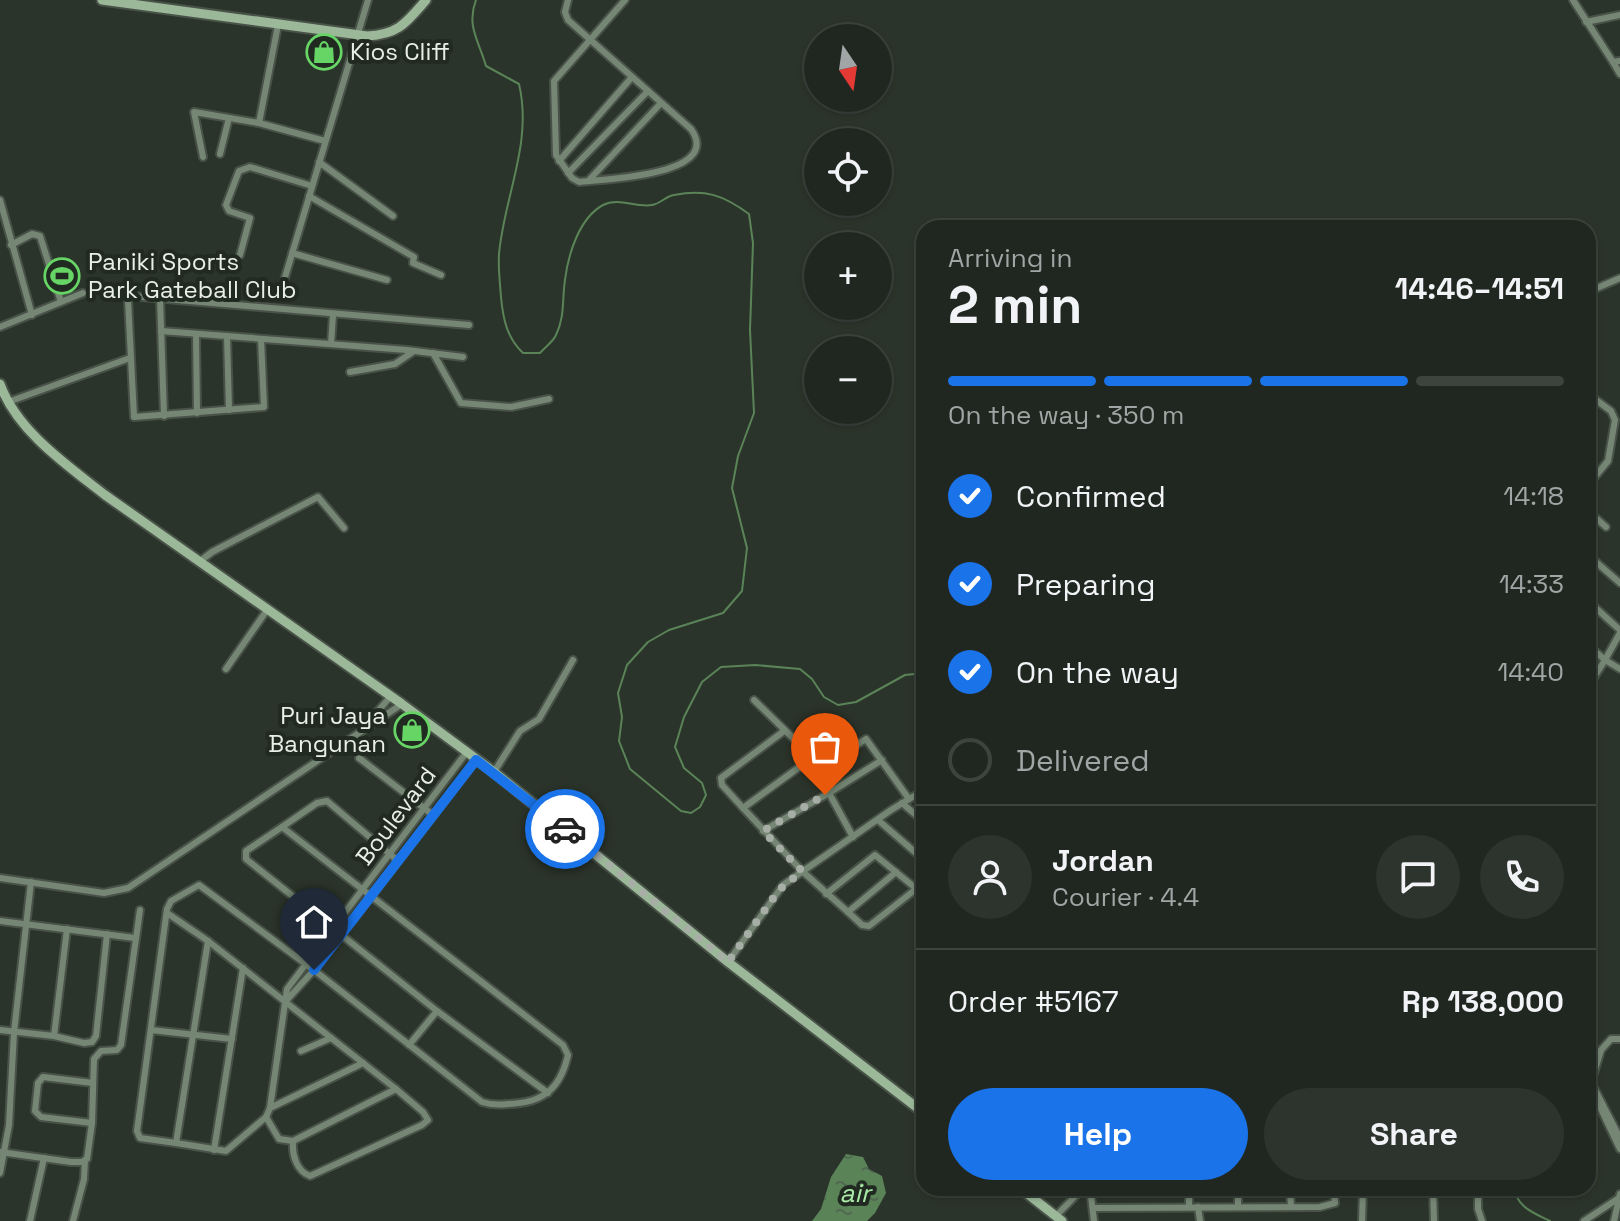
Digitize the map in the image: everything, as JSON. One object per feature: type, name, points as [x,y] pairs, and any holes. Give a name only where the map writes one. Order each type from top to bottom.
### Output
[{"type":"street","points":[[102,0],[356,36],[382,35],[398,30],[426,0]]},
{"type":"street","points":[[283,284],[368,0]]},
{"type":"street","points":[[568,0],[565,12],[568,20],[590,40],[648,91],[696,136],[696,146],[689,161],[646,174],[579,182],[568,173],[556,155],[554,81],[590,40],[625,0]]},
{"type":"street","points":[[1573,0],[1616,62],[1620,74]]},
{"type":"street","points":[[1586,22],[1620,15]]},
{"type":"street","points":[[259,123],[278,25]]},
{"type":"street","points":[[559,161],[632,77]]},
{"type":"street","points":[[568,173],[648,91]]},
{"type":"street","points":[[589,181],[661,103]]},
{"type":"street","points":[[203,157],[194,112],[259,123],[325,141]]},
{"type":"street","points":[[220,154],[229,118]]},
{"type":"street","points":[[319,162],[393,216]]},
{"type":"street","points":[[240,255],[250,218],[229,211],[226,205],[239,171],[250,167],[312,186]]},
{"type":"street","points":[[309,196],[414,257],[413,263],[441,275]]},
{"type":"street","points":[[0,200],[32,315]]},
{"type":"street","points":[[11,245],[32,234],[40,236],[61,302]]},
{"type":"street","points":[[292,253],[387,280]]},
{"type":"street","points":[[1596,288],[1620,278]]},
{"type":"street","points":[[0,327],[83,293]]},
{"type":"street","points":[[261,339],[264,407],[164,416],[134,417],[131,412],[128,298],[140,295],[469,325]]},
{"type":"street","points":[[160,297],[164,416]]},
{"type":"street","points":[[331,344],[333,315]]},
{"type":"street","points":[[161,331],[463,357]]},
{"type":"street","points":[[196,334],[197,413]]},
{"type":"street","points":[[227,336],[229,410]]},
{"type":"street","points":[[350,372],[395,364],[414,351]]},
{"type":"street","points":[[433,353],[461,403],[511,407],[549,399]]},
{"type":"street","points":[[8,402],[130,358]]},
{"type":"street","points":[[0,384],[21,420],[75,471],[494,772],[728,962],[916,1107]]},
{"type":"street","points":[[1596,400],[1611,411],[1615,420],[1608,461],[1596,475]]},
{"type":"street","points":[[199,562],[212,552],[318,497],[344,528]]},
{"type":"street","points":[[1596,518],[1606,527]]},
{"type":"street","points":[[1596,562],[1620,583]]},
{"type":"street","points":[[1596,609],[1620,632],[1596,674]]},
{"type":"street","points":[[226,669],[267,610]]},
{"type":"street","points":[[1596,652],[1620,669]]},
{"type":"street","points":[[494,772],[520,731],[539,719],[573,660]]},
{"type":"street","points":[[357,735],[391,696]]},
{"type":"street","points":[[754,700],[809,760],[853,837]]},
{"type":"street","points":[[0,878],[104,893],[128,888],[402,704]]},
{"type":"street","points":[[784,731],[721,778],[722,785],[802,871],[826,894],[862,925],[869,926],[916,889],[874,855],[826,894]]},
{"type":"street","points":[[831,761],[866,739],[916,813]]},
{"type":"street","name":"Boulevard","points":[[285,1002],[287,989],[466,753]]},
{"type":"street","points":[[359,758],[433,815]]},
{"type":"street","name":"Boulevard","points":[[285,1002],[314,970],[476,760]]},
{"type":"street","points":[[743,808],[809,760]]},
{"type":"street","points":[[763,831],[882,760]]},
{"type":"street","points":[[728,962],[779,890],[802,871],[916,795]]},
{"type":"street","points":[[398,861],[327,801],[317,803],[246,851],[245,857],[437,1011],[548,1093]]},
{"type":"street","points":[[878,820],[916,853]]},
{"type":"street","points":[[282,827],[565,1047],[568,1055],[562,1075],[548,1093],[537,1100],[522,1104],[486,1104],[307,964],[202,886],[194,887],[171,901],[167,913],[137,1136],[228,1150],[266,1117],[270,1108],[285,1002]]},
{"type":"street","points":[[848,912],[896,872]]},
{"type":"street","points":[[0,1173],[9,1125],[14,1032],[31,882]]},
{"type":"street","points":[[73,1221],[84,1179],[85,1160],[89,1155],[94,1059],[101,1051],[117,1050],[121,1045],[140,910]]},
{"type":"street","points":[[167,913],[243,968],[426,1115],[425,1124],[310,1176],[303,1172],[294,1158],[293,1141]]},
{"type":"street","points":[[0,921],[135,938]]},
{"type":"street","points":[[54,1036],[67,929]]},
{"type":"street","points":[[101,1051],[95,1038],[107,934]]},
{"type":"street","points":[[176,1143],[208,941]]},
{"type":"street","points":[[214,1150],[243,968]]},
{"type":"street","points":[[409,1045],[437,1011]]},
{"type":"street","points":[[0,1030],[84,1043],[95,1038]]},
{"type":"street","points":[[151,1030],[232,1039]]},
{"type":"street","points":[[301,1051],[331,1038]]},
{"type":"street","points":[[1596,1067],[1603,1046],[1611,1039],[1620,1039]]},
{"type":"street","points":[[270,1108],[363,1063]]},
{"type":"street","points":[[92,1123],[41,1117],[35,1111],[38,1083],[43,1077],[93,1083]]},
{"type":"street","points":[[266,1117],[279,1139],[293,1141],[396,1089]]},
{"type":"street","points":[[1596,1092],[1620,1138]]},
{"type":"street","points":[[1596,1103],[1620,1149]]},
{"type":"street","points":[[2,1153],[71,1162],[85,1160]]},
{"type":"street","points":[[30,1221],[44,1158]]},
{"type":"street","points":[[1030,1196],[1059,1219],[1081,1196]]},
{"type":"street","points":[[1090,1196],[1094,1221]]},
{"type":"street","points":[[1189,1196],[1189,1207]]},
{"type":"street","points":[[1238,1196],[1238,1207]]},
{"type":"street","points":[[1290,1196],[1291,1207]]},
{"type":"street","points":[[1093,1208],[1291,1207],[1335,1203],[1335,1196]]},
{"type":"street","points":[[1362,1221],[1363,1196]]},
{"type":"street","points":[[1433,1196],[1434,1221]]},
{"type":"street","points":[[1478,1196],[1482,1221]]},
{"type":"street","points":[[1584,1221],[1620,1196]]},
{"type":"street","points":[[1614,1221],[1620,1196]]},
{"type":"street","points":[[1198,1207],[1200,1221]]},
{"type":"street","points":[[1599,1211],[1605,1221]]},
{"type":"water","name":"air","points":[[846,1154],[863,1157],[869,1169],[882,1176],[886,1193],[867,1221],[812,1221],[821,1209],[831,1177]]},
{"type":"waterway","points":[[476,0],[473,26],[486,66],[519,84],[522,106],[520,149],[502,233],[499,265],[505,320],[513,341],[523,353],[540,353],[555,338],[561,321],[572,249],[587,219],[603,205],[615,202],[652,205],[671,196],[705,193],[731,202],[749,214],[753,243],[750,330],[754,413],[738,456],[732,488],[747,548],[742,591],[723,613],[669,630],[648,642],[627,665],[618,693],[622,717],[619,741],[630,769],[681,811],[691,813],[700,807],[706,795],[702,783],[684,768],[675,747],[684,717],[702,682],[721,667],[755,665],[800,669],[812,679],[824,697],[838,705],[856,702],[905,675],[916,674]]},
{"type":"waterway","points":[[1517,1196],[1522,1205],[1550,1221]]},
{"type":"way so far","points":[[565,829],[728,962],[779,890],[802,871],[763,831],[825,795]]},
{"type":"place","name":"Kios Cliff","points":[[324,52]]},
{"type":"place","name":"Paniki Sports Park Gateball Club","points":[[62,276]]},
{"type":"place","name":"Puri Jaya Bangunan","points":[[412,730]]},
{"type":"route","points":[[314,970],[476,760],[565,829]]}]
